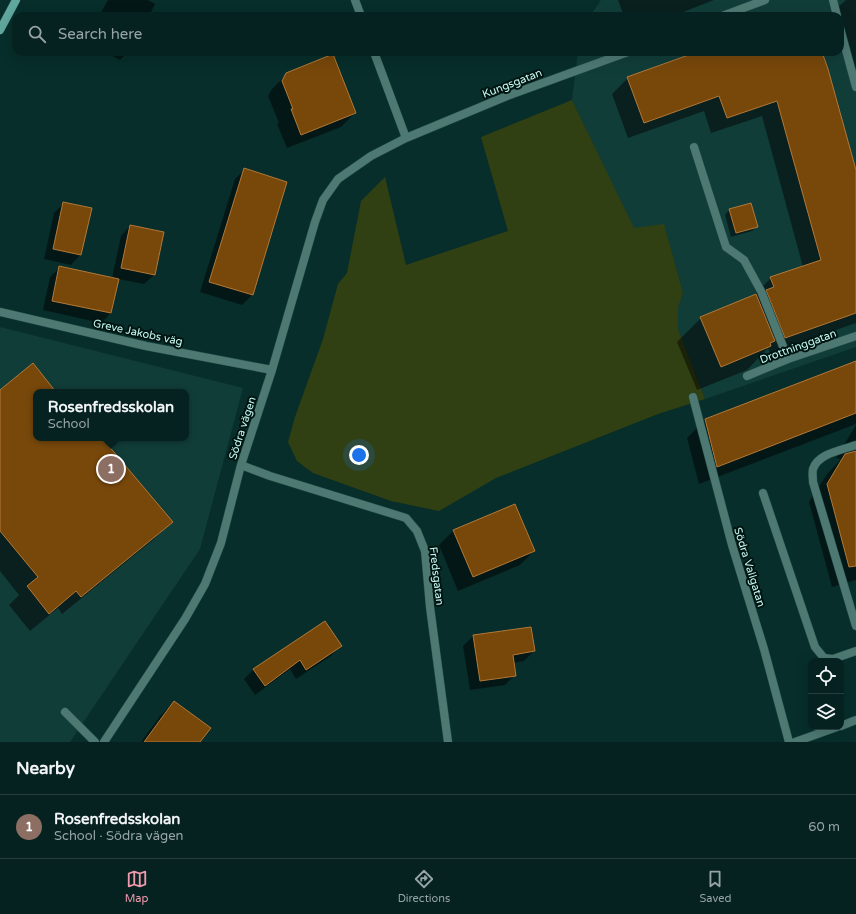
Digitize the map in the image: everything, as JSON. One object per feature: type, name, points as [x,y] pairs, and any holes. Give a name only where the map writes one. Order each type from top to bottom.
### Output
[{"type":"street","points":[[0,30],[16,0]]},
{"type":"street","points":[[355,0],[360,12]]},
{"type":"street","points":[[733,12],[765,0]]},
{"type":"street","points":[[833,0],[836,12]]},
{"type":"street","points":[[844,43],[856,87]]},
{"type":"street","points":[[375,56],[406,138]]},
{"type":"street","name":"Kungsgatan","points":[[406,138],[507,96],[617,56]]},
{"type":"street","name":"Södra vägen","points":[[104,742],[185,619],[205,584],[221,543],[241,465],[272,370],[315,222],[323,200],[338,180],[371,156],[406,138]]},
{"type":"street","points":[[694,147],[726,247],[744,260],[761,291],[788,360]]},
{"type":"street","name":"Greve Jakobs väg","points":[[0,312],[146,346],[272,370]]},
{"type":"street","name":"Drottninggatan","points":[[747,376],[856,336]]},
{"type":"street","name":"Södra Vallgatan","points":[[693,397],[732,545],[764,649],[789,742]]},
{"type":"street","points":[[856,445],[827,455],[817,463],[813,469],[813,482],[856,626]]},
{"type":"street","name":"Fredsgatan","points":[[241,465],[270,476],[406,518],[417,531],[425,552],[430,607],[448,742]]},
{"type":"street","points":[[764,494],[815,646],[824,658],[833,659],[856,652]]},
{"type":"street","points":[[65,712],[95,742]]},
{"type":"street","points":[[844,725],[856,720]]},
{"type":"street","points":[[795,742],[829,730]]},
{"type":"shaded area","points":[[601,0],[856,0],[856,347],[705,399],[678,329],[678,308],[683,293],[664,225],[634,229],[572,100],[578,56],[844,56],[844,12],[593,12]]},
{"type":"shaded area","points":[[0,327],[243,388],[200,549],[70,742],[0,742]]},
{"type":"green space","points":[[572,100],[634,228],[664,224],[683,293],[678,308],[678,329],[705,399],[658,414],[496,478],[439,511],[391,501],[313,473],[297,461],[288,442],[295,417],[323,339],[338,284],[347,273],[361,201],[385,177],[406,265],[508,231],[481,137]]},
{"type":"building","points":[[328,56],[334,56],[356,113],[301,135],[282,81],[286,73]]},
{"type":"building","points":[[686,56],[823,56],[856,170],[856,313],[785,338],[766,290],[774,287],[770,277],[821,260],[777,101],[727,118],[719,96],[644,123],[627,77]]},
{"type":"building","points":[[244,168],[287,182],[253,295],[209,282]]},
{"type":"building","points":[[63,202],[92,208],[81,255],[53,249]]},
{"type":"building","points":[[751,203],[758,227],[736,233],[729,209]]},
{"type":"building","points":[[130,225],[164,232],[155,275],[121,268]]},
{"type":"building","points":[[59,266],[119,279],[111,313],[52,301]]},
{"type":"building","points":[[756,294],[775,341],[770,343],[771,346],[721,367],[700,317]]},
{"type":"building","points":[[856,361],[856,413],[717,467],[705,419]]},
{"type":"building","points":[[33,363],[54,389],[33,389],[33,441],[105,441],[173,522],[81,597],[76,591],[49,614],[27,586],[38,577],[0,531],[0,390]]},
{"type":"building","points":[[856,451],[856,566],[849,567],[827,484],[845,454]]},
{"type":"building","points":[[515,504],[535,551],[473,577],[453,530]]},
{"type":"building","points":[[325,621],[342,646],[306,670],[300,660],[265,686],[253,669]]},
{"type":"building","points":[[531,627],[535,651],[513,655],[516,676],[480,681],[473,635]]},
{"type":"building","points":[[174,701],[211,728],[200,742],[144,742]]},
{"type":"place","name":"Rosenfredsskolan","points":[[111,469]]}]
